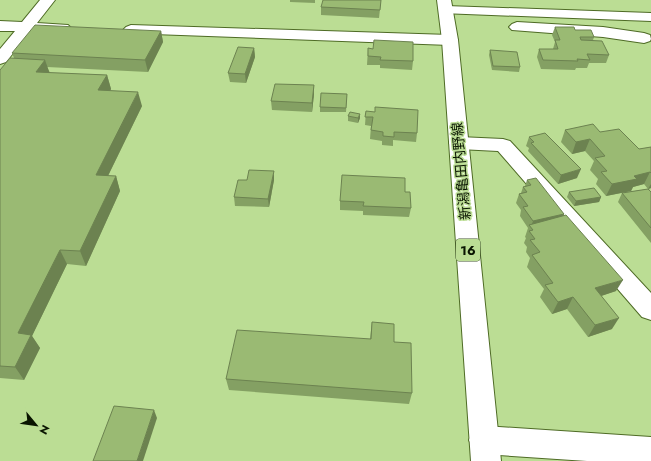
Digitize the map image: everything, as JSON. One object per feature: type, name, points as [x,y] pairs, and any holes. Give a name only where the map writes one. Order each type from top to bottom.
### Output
[{"type":"street","points":[[0,59],[48,0]]},
{"type":"street","points":[[114,30],[447,18],[651,17]]},
{"type":"street","points":[[447,18],[603,32],[644,38]]},
{"type":"street","name":"新潟亀田内野線","points":[[447,18],[485,450]]},
{"type":"street","points":[[0,26],[74,28]]},
{"type":"street","points":[[459,143],[503,145],[651,310]]},
{"type":"street","points":[[485,450],[651,451]]},
{"type":"building","points":[[323,0],[381,0],[380,10],[321,7]]},
{"type":"building","points":[[35,25],[161,31],[145,60],[12,53]]},
{"type":"building","points":[[555,27],[574,27],[575,30],[591,30],[594,37],[580,37],[581,40],[602,41],[609,55],[587,54],[590,60],[577,59],[578,61],[543,60],[539,49],[558,49],[555,40],[560,40]]},
{"type":"building","points":[[374,40],[413,42],[413,61],[380,60],[381,57],[368,56],[368,48],[373,49]]},
{"type":"building","points":[[238,47],[254,48],[245,74],[228,73]]},
{"type":"building","points":[[490,50],[517,52],[520,67],[493,66]]},
{"type":"building","points":[[10,58],[45,60],[36,72],[107,75],[98,90],[138,92],[96,175],[116,176],[80,251],[60,250],[18,333],[31,335],[15,367],[0,366],[0,70]]},
{"type":"building","points":[[275,84],[314,85],[312,103],[271,101]]},
{"type":"building","points":[[321,93],[347,94],[346,108],[320,107]]},
{"type":"building","points":[[375,107],[418,110],[417,133],[394,132],[394,137],[383,136],[383,132],[371,130],[373,117],[365,117],[366,111],[375,112]]},
{"type":"building","points":[[350,112],[360,114],[358,118],[348,116]]},
{"type":"building","points":[[593,124],[600,132],[619,129],[639,149],[651,147],[651,173],[634,176],[637,179],[612,184],[601,172],[607,171],[595,158],[605,156],[590,139],[576,142],[565,130]]},
{"type":"building","points":[[545,133],[581,169],[561,175],[531,143],[534,142],[529,137]]},
{"type":"building","points":[[249,170],[274,171],[268,199],[234,197],[238,180],[247,180]]},
{"type":"building","points":[[342,175],[405,178],[405,192],[410,192],[411,208],[363,206],[364,202],[340,201]]},
{"type":"building","points":[[536,178],[564,214],[533,221],[523,207],[528,206],[519,194],[527,192],[523,187],[531,185],[527,180]]},
{"type":"building","points":[[594,188],[601,197],[576,201],[569,192]]},
{"type":"building","points":[[648,189],[651,192],[651,228],[622,193]]},
{"type":"building","points":[[566,215],[623,280],[595,288],[619,318],[595,325],[573,297],[558,302],[545,285],[553,283],[532,255],[540,252],[530,240],[535,239],[529,231],[533,230],[529,225]]},
{"type":"building","points":[[372,322],[394,324],[394,342],[411,343],[412,393],[226,379],[237,330],[371,339]]},
{"type":"building","points":[[114,406],[154,410],[137,461],[93,461]]}]
